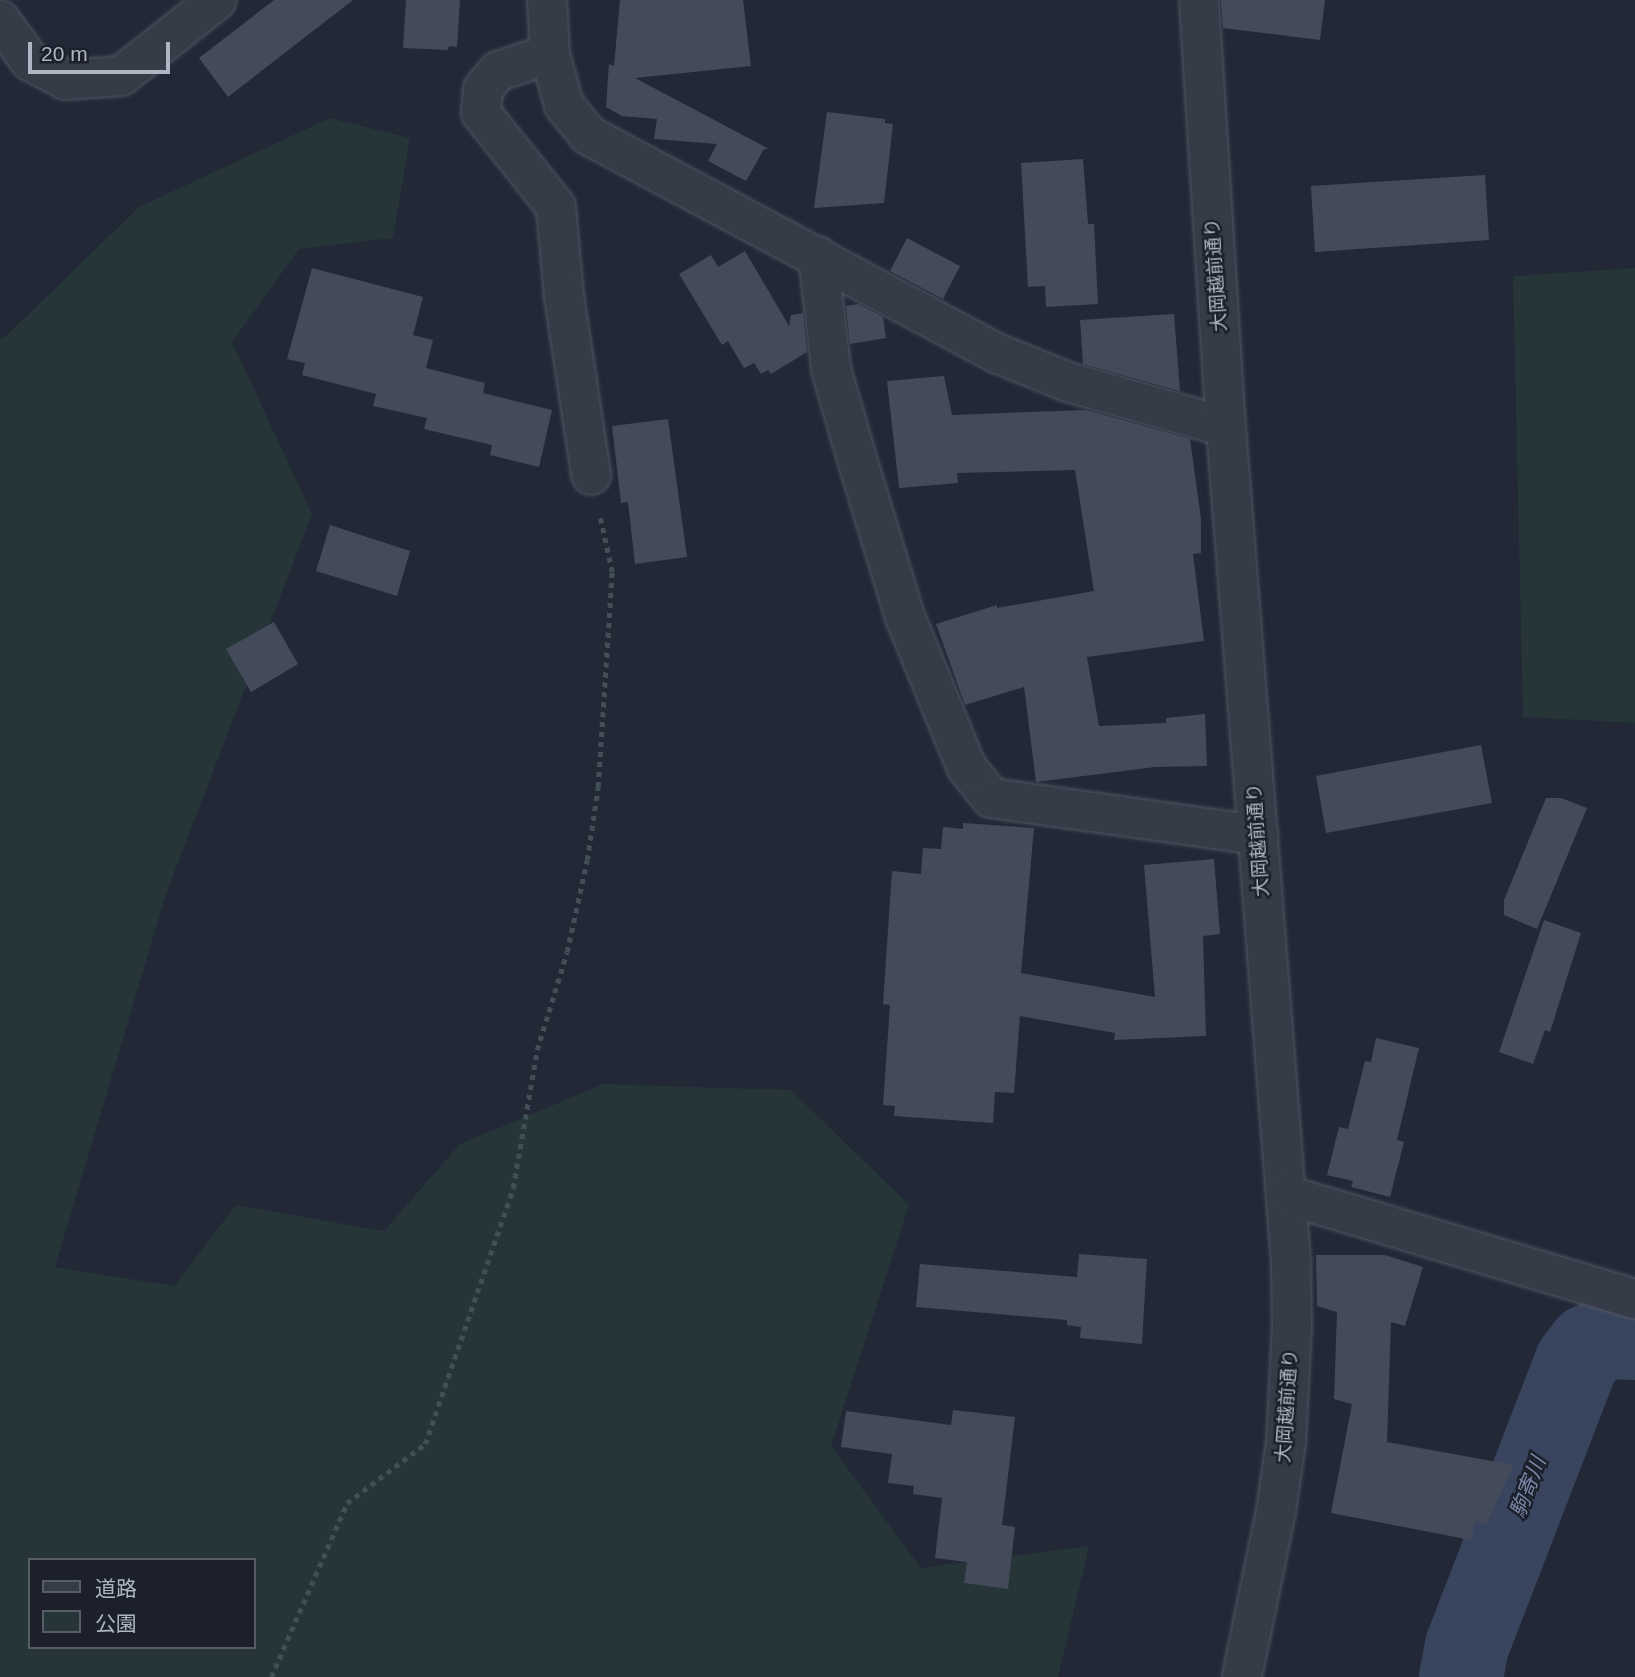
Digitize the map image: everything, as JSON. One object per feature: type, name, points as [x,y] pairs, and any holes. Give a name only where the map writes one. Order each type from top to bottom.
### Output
[{"type":"street","points":[[0,20],[30,61],[65,80],[121,76],[217,0]]},
{"type":"street","points":[[547,0],[550,54],[564,105],[588,135],[999,354],[1068,382],[1226,428]]},
{"type":"street","name":"大岡越前通り","points":[[1199,0],[1226,428],[1286,1195],[1292,1325],[1286,1442],[1276,1511],[1242,1677]]},
{"type":"street","points":[[550,54],[498,71],[483,89],[481,113],[556,207],[564,296],[591,475]]},
{"type":"street","points":[[818,256],[831,369],[857,459],[905,617],[967,768],[990,798],[1258,835]]},
{"type":"street","points":[[1286,1195],[1635,1299]]},
{"type":"path","points":[[271,1677],[347,1503],[425,1444],[513,1188],[537,1050],[566,952],[587,860],[598,787],[612,572],[591,475]]},
{"type":"green space","points":[[330,118],[410,138],[393,238],[299,249],[232,342],[312,514],[166,894],[55,1267],[174,1286],[236,1205],[384,1231],[460,1144],[604,1084],[791,1090],[909,1205],[831,1446],[921,1568],[1089,1546],[1058,1677],[0,1677],[0,338],[6,336],[139,207]]},
{"type":"green space","points":[[1635,268],[1635,723],[1523,717],[1513,276]]},
{"type":"building","points":[[274,0],[353,0],[228,97],[199,58]]},
{"type":"building","points":[[406,0],[460,0],[457,47],[449,46],[448,50],[403,48]]},
{"type":"building","points":[[620,0],[743,0],[751,66],[635,78],[769,149],[764,149],[746,181],[708,161],[717,144],[654,139],[657,119],[622,116],[606,107],[609,64],[614,66]]},
{"type":"building","points":[[1221,0],[1325,0],[1320,40],[1223,28]]},
{"type":"building","points":[[827,112],[885,119],[885,123],[893,124],[884,203],[814,208]]},
{"type":"building","points":[[1083,159],[1088,224],[1094,224],[1098,304],[1046,307],[1045,286],[1028,287],[1021,163]]},
{"type":"building","points":[[1485,175],[1489,240],[1315,252],[1311,186]]},
{"type":"building","points":[[907,238],[960,266],[943,299],[890,271]]},
{"type":"building","points":[[745,251],[789,326],[791,315],[803,313],[807,352],[771,374],[768,370],[761,374],[754,363],[744,368],[728,341],[722,345],[679,274],[711,255],[718,267]]},
{"type":"building","points":[[312,268],[423,297],[413,335],[433,340],[426,368],[485,383],[483,393],[552,410],[539,467],[490,455],[492,445],[424,429],[427,418],[373,406],[376,394],[302,375],[305,363],[287,359]]},
{"type":"building","points":[[858,304],[883,317],[886,338],[850,344],[846,306]]},
{"type":"building","points":[[1174,314],[1180,391],[1083,364],[1080,320]]},
{"type":"building","points":[[944,376],[952,415],[1086,410],[1190,439],[1201,519],[1201,553],[1193,554],[1204,641],[1087,657],[1099,726],[1166,723],[1166,718],[1205,714],[1207,766],[1155,767],[1036,782],[1024,687],[965,705],[936,624],[997,605],[997,608],[1094,591],[1075,470],[957,473],[958,483],[899,488],[887,381]]},
{"type":"building","points":[[668,419],[687,557],[635,564],[628,502],[621,503],[612,426]]},
{"type":"building","points":[[330,525],[410,551],[397,596],[316,571]]},
{"type":"building","points":[[274,622],[298,664],[251,692],[226,649]]},
{"type":"building","points":[[1481,745],[1492,803],[1326,833],[1316,776]]},
{"type":"building","points":[[1546,798],[1561,798],[1587,808],[1537,929],[1504,915],[1504,900]]},
{"type":"building","points":[[963,823],[1034,828],[1021,973],[1155,997],[1144,865],[1214,859],[1220,934],[1203,936],[1206,1036],[1114,1040],[1115,1033],[1020,1016],[1014,1093],[995,1092],[993,1123],[894,1116],[895,1106],[883,1105],[890,1005],[883,1004],[892,871],[921,874],[923,848],[941,849],[943,827],[963,829]]},
{"type":"building","points":[[1544,920],[1581,933],[1550,1032],[1545,1030],[1533,1064],[1499,1052]]},
{"type":"building","points":[[1376,1038],[1419,1048],[1397,1140],[1404,1142],[1390,1197],[1351,1187],[1353,1181],[1327,1175],[1339,1127],[1348,1129],[1365,1061],[1371,1062]]},
{"type":"building","points":[[1079,1254],[1147,1259],[1142,1344],[1080,1338],[1081,1327],[1067,1325],[1067,1320],[916,1307],[920,1264],[1077,1277]]},
{"type":"building","points":[[1316,1255],[1385,1255],[1423,1267],[1405,1326],[1391,1322],[1387,1442],[1514,1465],[1486,1524],[1475,1522],[1471,1540],[1331,1513],[1352,1404],[1334,1399],[1337,1312],[1317,1306]]},
{"type":"building","points":[[953,1410],[1015,1417],[1002,1525],[1015,1527],[1008,1589],[964,1583],[967,1562],[935,1558],[942,1498],[913,1494],[914,1486],[888,1483],[892,1454],[841,1447],[846,1411],[951,1425]]},
{"type":"waterway","name":"駒寄川","points":[[1461,1677],[1467,1646],[1576,1363],[1589,1346],[1608,1337],[1635,1338]]}]
